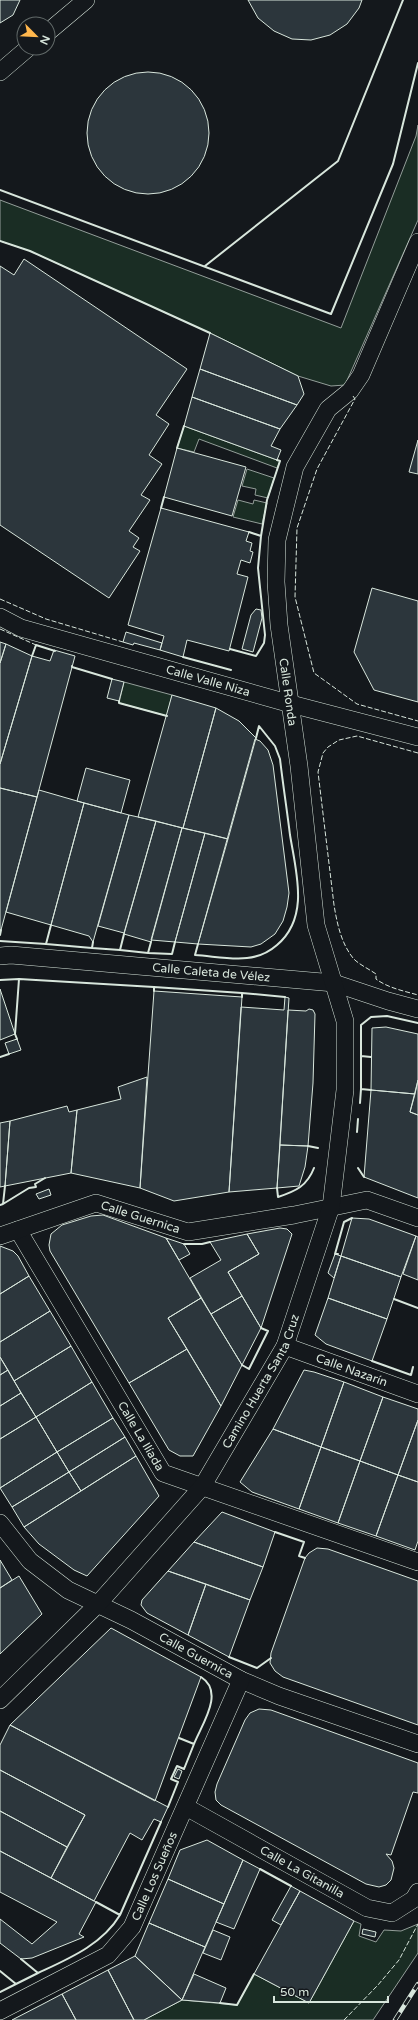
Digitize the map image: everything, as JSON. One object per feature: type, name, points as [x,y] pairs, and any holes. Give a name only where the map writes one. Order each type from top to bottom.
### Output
[{"type":"street","points":[[56,25],[86,0]]},
{"type":"street","points":[[0,72],[19,56]]},
{"type":"street","name":"Calle Ronda","points":[[334,983],[316,924],[291,704],[278,626],[276,540],[295,468],[328,409],[350,391],[361,375],[418,242]]},
{"type":"street","name":"Calle Valle Niza","points":[[0,617],[21,628],[291,704],[418,737]]},
{"type":"street","name":"Calle Caleta de Vélez","points":[[0,956],[11,955],[334,983],[388,1001],[418,1009]]},
{"type":"street","name":"Camino Huerta Santa Cruz","points":[[0,1700],[98,1604],[202,1487],[286,1346],[331,1207],[345,1090],[345,1021],[334,983]]},
{"type":"street","points":[[331,1207],[367,1200],[418,1218]]},
{"type":"street","name":"Calle Guernica","points":[[0,1236],[96,1203],[188,1232],[294,1215],[331,1207]]},
{"type":"street","name":"Calle La Ilíada","points":[[18,1230],[163,1473],[418,1562]]},
{"type":"street","name":"Calle Nazarín","points":[[286,1346],[418,1394]]},
{"type":"street","name":"Calle Guernica","points":[[0,1523],[30,1561],[68,1590],[98,1604],[241,1680],[279,1696],[418,1744]]},
{"type":"street","name":"Calle Los Sueños","points":[[2,2011],[108,1955],[132,1927],[241,1680]]},
{"type":"street","name":"Calle La Gitanilla","points":[[186,1807],[366,1908],[392,1913],[414,1899],[418,1892]]},
{"type":"green space","points":[[418,125],[418,220],[345,385],[331,386],[298,376],[210,333],[30,251],[0,241],[0,200],[341,328],[416,136]]},
{"type":"green space","points":[[184,426],[280,461],[277,468],[199,439],[194,452],[177,448]]},
{"type":"green space","points":[[247,469],[274,478],[268,498],[255,495],[256,489],[242,486]]},
{"type":"green space","points":[[238,500],[253,504],[254,500],[267,503],[262,524],[233,517]]},
{"type":"green space","points":[[124,682],[172,695],[167,716],[119,703]]},
{"type":"green space","points":[[354,1921],[361,1924],[359,1936],[376,1942],[384,1930],[401,1931],[418,1924],[418,1953],[373,2020],[144,2020],[182,2000],[237,2005],[254,1974],[309,2003]]},
{"type":"building","points":[[0,0],[20,0],[13,15],[0,23]]},
{"type":"building","points":[[248,0],[362,0],[359,8],[347,24],[330,35],[311,40],[292,39],[274,31],[258,18]]},
{"type":"building","points":[[148,72],[171,77],[191,90],[204,110],[209,133],[204,156],[191,176],[171,189],[148,194],[125,189],[105,176],[92,156],[87,133],[92,110],[105,90],[125,77]]},
{"type":"building","points":[[24,259],[187,369],[156,415],[169,424],[149,455],[162,464],[141,495],[150,500],[129,531],[139,538],[133,547],[140,551],[109,598],[0,525],[0,266],[14,275]]},
{"type":"building","points":[[210,333],[298,376],[304,394],[297,405],[200,369]]},
{"type":"building","points":[[200,369],[297,405],[280,429],[192,397]]},
{"type":"building","points":[[192,397],[280,429],[271,446],[281,450],[277,460],[184,426]]},
{"type":"building","points":[[418,440],[418,474],[409,472]]},
{"type":"building","points":[[177,448],[246,467],[232,516],[164,497]]},
{"type":"building","points":[[161,508],[249,532],[246,541],[252,543],[250,551],[253,552],[250,563],[241,560],[237,574],[248,577],[229,651],[187,640],[183,657],[160,650],[164,636],[128,625]]},
{"type":"building","points":[[372,588],[418,601],[418,702],[374,690],[354,652]]},
{"type":"building","points":[[256,609],[261,610],[262,618],[253,652],[242,649],[251,615]]},
{"type":"building","points":[[126,632],[162,643],[160,650],[134,643],[133,645],[123,642]]},
{"type":"building","points":[[0,642],[6,644],[0,663]]},
{"type":"building","points":[[6,644],[32,656],[0,764],[0,663]]},
{"type":"building","points":[[54,650],[75,656],[37,797],[0,788],[0,764],[32,656],[50,661]]},
{"type":"building","points":[[112,679],[124,682],[119,701],[107,698]]},
{"type":"building","points":[[172,695],[216,708],[183,828],[138,817]]},
{"type":"building","points":[[216,708],[239,721],[256,738],[228,839],[183,828]]},
{"type":"building","points":[[255,739],[260,741],[268,750],[273,765],[289,893],[287,907],[283,921],[275,934],[261,944],[251,947],[198,944]]},
{"type":"building","points":[[86,768],[130,780],[121,813],[77,801]]},
{"type":"building","points":[[0,788],[37,797],[1,930],[0,930]]},
{"type":"building","points":[[39,790],[84,803],[51,925],[6,912]]},
{"type":"building","points":[[84,803],[129,815],[93,942],[89,936],[51,925]]},
{"type":"building","points":[[129,815],[156,821],[124,933],[98,926]]},
{"type":"building","points":[[156,821],[182,828],[151,942],[124,934]]},
{"type":"building","points":[[182,828],[205,833],[175,942],[151,940]]},
{"type":"building","points":[[205,833],[228,839],[198,944],[175,942]]},
{"type":"building","points":[[0,989],[15,1034],[0,1040]]},
{"type":"building","points":[[154,991],[242,997],[229,1192],[174,1201],[140,1188]]},
{"type":"building","points":[[285,997],[289,998],[277,1188],[229,1192],[241,1007],[284,1010]]},
{"type":"building","points":[[309,1009],[313,1010],[315,1014],[313,1083],[308,1146],[280,1145],[288,1010],[306,1011]]},
{"type":"building","points":[[386,1027],[418,1034],[418,1080],[415,1094],[371,1090],[372,1028]]},
{"type":"building","points":[[17,1039],[21,1050],[9,1054],[5,1043]]},
{"type":"building","points":[[147,1077],[140,1188],[71,1173],[77,1110],[121,1099],[118,1087]]},
{"type":"building","points":[[418,1080],[418,1115],[410,1112]]},
{"type":"building","points":[[371,1090],[415,1094],[410,1112],[418,1115],[418,1198],[364,1177]]},
{"type":"building","points":[[67,1106],[69,1112],[77,1110],[71,1173],[5,1186],[10,1121]]},
{"type":"building","points":[[10,1121],[5,1186],[0,1187],[0,1123]]},
{"type":"building","points":[[280,1145],[308,1146],[305,1167],[299,1186],[277,1188]]},
{"type":"building","points":[[49,1189],[51,1195],[39,1199],[36,1194]]},
{"type":"building","points":[[103,1215],[166,1238],[201,1298],[168,1318],[187,1349],[129,1383],[50,1251],[49,1245],[51,1234],[62,1225],[91,1216]]},
{"type":"building","points":[[352,1218],[369,1219],[416,1236],[401,1277],[341,1256]]},
{"type":"building","points":[[280,1228],[287,1229],[292,1234],[261,1328],[228,1272],[259,1254],[247,1234]]},
{"type":"building","points":[[247,1234],[259,1254],[228,1272],[242,1296],[211,1314],[190,1278],[221,1260],[210,1242]]},
{"type":"building","points":[[416,1236],[418,1237],[418,1280],[403,1274]]},
{"type":"building","points":[[166,1238],[184,1244],[190,1254],[179,1260]]},
{"type":"building","points":[[0,1246],[13,1251],[18,1256],[29,1276],[0,1294]]},
{"type":"building","points":[[335,1254],[341,1256],[334,1278],[328,1273]]},
{"type":"building","points":[[341,1256],[401,1277],[387,1319],[328,1298]]},
{"type":"building","points":[[29,1276],[50,1311],[0,1342],[0,1294]]},
{"type":"building","points":[[242,1296],[261,1328],[242,1365],[211,1314]]},
{"type":"building","points":[[201,1298],[242,1365],[221,1406],[168,1318]]},
{"type":"building","points":[[328,1298],[387,1319],[372,1361],[326,1344],[315,1335]]},
{"type":"building","points":[[50,1311],[71,1346],[14,1381],[0,1357],[0,1342]]},
{"type":"building","points":[[71,1346],[92,1382],[36,1417],[14,1381]]},
{"type":"building","points":[[187,1349],[221,1406],[193,1456],[180,1456],[169,1450],[129,1383]]},
{"type":"building","points":[[0,1357],[8,1370],[0,1375]]},
{"type":"building","points":[[8,1370],[21,1393],[0,1406],[0,1375]]},
{"type":"building","points":[[304,1370],[344,1382],[321,1447],[273,1429]]},
{"type":"building","points":[[92,1382],[113,1418],[57,1452],[36,1417]]},
{"type":"building","points":[[344,1382],[383,1397],[360,1461],[321,1447]]},
{"type":"building","points":[[21,1393],[36,1417],[0,1439],[0,1406]]},
{"type":"building","points":[[383,1397],[418,1409],[418,1420],[398,1475],[360,1461]]},
{"type":"building","points":[[36,1417],[57,1452],[0,1488],[0,1439]]},
{"type":"building","points":[[113,1418],[125,1437],[69,1472],[57,1452]]},
{"type":"building","points":[[418,1420],[418,1482],[398,1475]]},
{"type":"building","points":[[273,1429],[321,1447],[299,1509],[252,1492],[240,1482]]},
{"type":"building","points":[[125,1437],[136,1456],[81,1491],[69,1472]]},
{"type":"building","points":[[321,1447],[360,1461],[338,1523],[299,1509]]},
{"type":"building","points":[[57,1452],[69,1472],[12,1507],[0,1488]]},
{"type":"building","points":[[136,1456],[159,1496],[87,1576],[74,1570],[39,1544],[24,1527]]},
{"type":"building","points":[[360,1461],[398,1475],[376,1536],[338,1523]]},
{"type":"building","points":[[69,1472],[81,1491],[24,1527],[12,1507]]},
{"type":"building","points":[[398,1475],[418,1482],[418,1541],[415,1550],[376,1536]]},
{"type":"building","points":[[222,1512],[275,1532],[263,1567],[194,1542]]},
{"type":"building","points":[[194,1542],[263,1567],[250,1600],[168,1571]]},
{"type":"building","points":[[317,1548],[328,1549],[418,1581],[418,1725],[283,1677],[275,1671],[270,1663],[271,1653],[305,1558],[309,1553]]},
{"type":"building","points":[[0,1560],[12,1580],[0,1588]]},
{"type":"building","points":[[168,1571],[206,1584],[188,1635],[147,1613],[141,1605],[142,1600]]},
{"type":"building","points":[[19,1576],[42,1614],[0,1654],[0,1588]]},
{"type":"building","points":[[206,1584],[250,1600],[229,1657],[188,1635]]},
{"type":"building","points":[[111,1628],[201,1677],[155,1801],[10,1725]]},
{"type":"building","points":[[259,1709],[271,1710],[418,1763],[418,1793],[413,1792],[391,1855],[386,1854],[392,1861],[394,1868],[391,1880],[386,1885],[379,1887],[366,1884],[221,1805],[216,1800],[215,1792],[217,1784],[245,1720],[250,1713]]},
{"type":"building","points":[[10,1725],[168,1807],[161,1822],[154,1819],[142,1840],[130,1833],[94,1901],[51,1878],[85,1815],[0,1770],[0,1745]]},
{"type":"building","points":[[178,1769],[182,1771],[179,1779],[174,1777]]},
{"type":"building","points":[[0,1770],[85,1815],[67,1847],[0,1811]]},
{"type":"building","points":[[0,1811],[67,1847],[51,1878],[0,1851]]},
{"type":"building","points":[[207,1840],[243,1860],[224,1904],[168,1879],[180,1850]]},
{"type":"building","points":[[0,1851],[96,1902],[79,1934],[84,1937],[32,1958],[21,1959],[0,1943],[0,1919],[32,1944],[57,1922],[0,1892]]},
{"type":"building","points":[[243,1860],[260,1869],[234,1929],[216,1922]]},
{"type":"building","points":[[168,1879],[224,1904],[205,1947],[149,1923]]},
{"type":"building","points":[[291,1886],[300,1891],[281,1925],[272,1920]]},
{"type":"building","points":[[300,1891],[354,1921],[309,2003],[254,1974]]},
{"type":"building","points":[[149,1923],[205,1947],[182,2000],[135,1956]]},
{"type":"building","points":[[363,1929],[376,1932],[375,1937],[362,1934]]},
{"type":"building","points":[[213,1930],[230,1937],[221,1960],[203,1953]]},
{"type":"building","points":[[135,1956],[182,2000],[144,2020],[134,2020],[108,1970]]},
{"type":"building","points":[[108,1970],[134,2020],[76,2020],[62,1994]]},
{"type":"building","points":[[194,1974],[226,1988],[220,2003],[182,2000]]},
{"type":"building","points":[[62,1994],[76,2020],[12,2020],[43,2004]]},
{"type":"railway","points":[[395,2020],[418,1984]]},
{"type":"fence","points":[[353,396],[355,399],[317,469],[297,528],[295,597],[314,673],[357,704],[418,721]]},
{"type":"fence","points":[[0,599],[46,619],[123,642]]},
{"type":"fence","points":[[0,629],[36,645]]},
{"type":"fence","points":[[418,753],[357,736],[339,740],[328,747],[323,753],[318,772],[334,905],[338,926],[345,946],[355,960],[376,974],[376,979],[391,987],[418,995]]},
{"type":"fence","points":[[344,2020],[378,1985],[399,1960],[418,1924]]},
{"type":"wall","points":[[205,266],[338,161],[403,0]]},
{"type":"wall","points":[[0,190],[331,314],[393,164],[418,63]]},
{"type":"wall","points":[[0,241],[30,251],[210,333]]},
{"type":"wall","points":[[177,448],[184,426]]},
{"type":"wall","points":[[249,532],[261,536],[267,500],[280,461],[277,460]]},
{"type":"wall","points":[[161,508],[164,497]]},
{"type":"wall","points":[[230,649],[256,656],[264,643],[265,635],[258,568],[261,536]]},
{"type":"wall","points":[[32,656],[36,645],[55,651]]},
{"type":"wall","points":[[183,657],[231,670]]},
{"type":"wall","points":[[72,666],[112,679]]},
{"type":"wall","points":[[119,701],[119,703],[167,716]]},
{"type":"wall","points":[[198,944],[195,955],[235,959],[255,957],[274,948],[287,934],[294,921],[297,908],[297,879],[280,759],[275,746],[259,726],[256,738]]},
{"type":"wall","points":[[0,941],[46,944],[51,925]]},
{"type":"wall","points":[[0,935],[1,930]]},
{"type":"wall","points":[[93,942],[92,948],[120,950],[124,934]]},
{"type":"wall","points":[[120,950],[148,953],[151,942]]},
{"type":"wall","points":[[148,953],[172,954],[175,942]]},
{"type":"wall","points":[[46,944],[92,948]]},
{"type":"wall","points":[[19,979],[154,987]]},
{"type":"wall","points":[[0,980],[19,979],[15,1034],[17,1039]]},
{"type":"wall","points":[[154,991],[154,987],[242,993]]},
{"type":"wall","points":[[242,997],[242,993],[285,997]]},
{"type":"wall","points":[[371,1057],[361,1056],[361,1025],[371,1017],[387,1016],[418,1023]]},
{"type":"wall","points":[[0,1057],[9,1054]]},
{"type":"wall","points":[[361,1056],[361,1089]]},
{"type":"wall","points":[[360,1103],[361,1089],[371,1090]]},
{"type":"wall","points":[[357,1132],[358,1119]]},
{"type":"wall","points":[[308,1146],[318,1148]]},
{"type":"wall","points":[[277,1188],[278,1197],[295,1190],[304,1184],[314,1168]]},
{"type":"wall","points":[[358,1168],[364,1177]]},
{"type":"wall","points":[[3,1204],[29,1188],[36,1187],[35,1184],[45,1178]]},
{"type":"wall","points":[[0,1205],[3,1204],[5,1186]]},
{"type":"wall","points":[[338,1254],[335,1254],[344,1222],[352,1218]]},
{"type":"wall","points":[[184,1244],[202,1244],[210,1242]]},
{"type":"wall","points":[[394,1299],[418,1308]]},
{"type":"wall","points":[[242,1365],[249,1369],[268,1331],[261,1328]]},
{"type":"wall","points":[[372,1361],[411,1375],[413,1367]]},
{"type":"wall","points":[[275,1532],[304,1542],[299,1556],[305,1558]]},
{"type":"wall","points":[[229,1657],[257,1668],[271,1658]]},
{"type":"wall","points":[[194,1744],[210,1709],[211,1700],[211,1691],[208,1683],[201,1677]]},
{"type":"wall","points":[[168,1807],[178,1782],[171,1779],[177,1766],[184,1769],[194,1744],[179,1738]]},
{"type":"wall","points":[[96,1902],[120,1915],[161,1822]]},
{"type":"wall","points":[[260,1869],[291,1886]]},
{"type":"wall","points":[[21,1959],[38,1973],[84,1950],[94,1943],[113,1926],[120,1915]]},
{"type":"wall","points":[[0,1971],[16,1984],[38,1973]]},
{"type":"wall","points":[[220,2003],[237,2005],[254,1974]]},
{"type":"wall","points":[[0,1992],[16,1984]]}]
